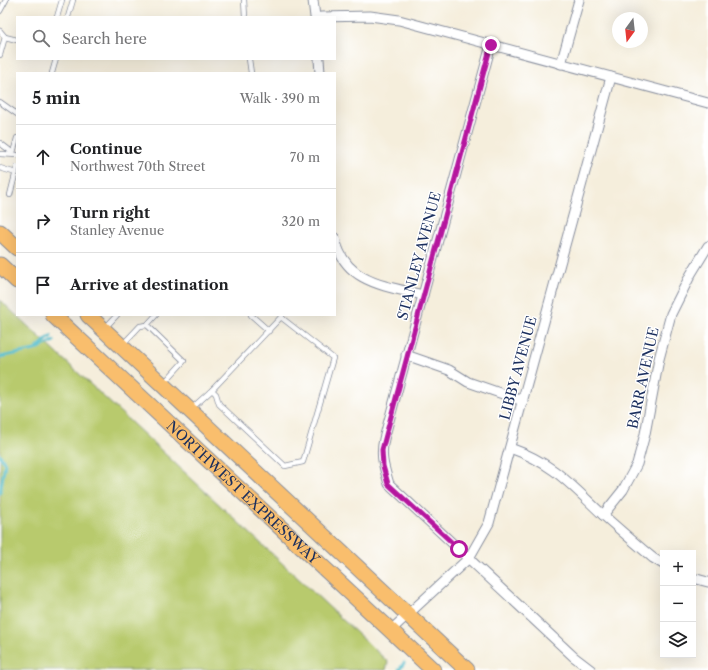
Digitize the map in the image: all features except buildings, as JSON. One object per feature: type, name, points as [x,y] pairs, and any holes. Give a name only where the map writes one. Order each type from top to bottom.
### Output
[{"type":"highway","points":[[0,232],[16,247]]},
{"type":"highway","points":[[0,265],[16,280]]},
{"type":"highway","name":"NORTHWEST EXPRESSWAY","points":[[54,316],[433,670]]},
{"type":"highway","name":"NORTHWEST EXPRESSWAY","points":[[89,316],[467,670]]},
{"type":"highway","points":[[173,427],[189,410]]},
{"type":"street","points":[[313,0],[315,16]]},
{"type":"street","points":[[561,64],[578,0]]},
{"type":"street","points":[[336,16],[353,15],[385,17],[708,103]]},
{"type":"street","name":"STANLEY AVENUE","points":[[469,558],[388,484],[383,466],[382,450],[406,355],[491,45]]},
{"type":"street","points":[[319,60],[320,72]]},
{"type":"street","name":"LIBBY AVENUE","points":[[391,630],[469,558],[490,523],[611,77]]},
{"type":"street","points":[[336,241],[341,257],[348,267],[365,279],[423,295]]},
{"type":"street","name":"BARR AVENUE","points":[[603,514],[623,490],[637,464],[671,314],[691,274],[708,246]]},
{"type":"street","points":[[406,355],[449,370],[468,382],[523,401]]},
{"type":"street","points":[[510,448],[532,456],[559,473],[603,514],[660,562]]},
{"type":"street","points":[[469,558],[574,657],[591,670]]},
{"type":"street","points":[[696,579],[708,582]]},
{"type":"lane","points":[[0,11],[1,5],[6,0]]},
{"type":"lane","points":[[57,16],[62,0]]},
{"type":"lane","points":[[68,16],[73,0]]},
{"type":"lane","points":[[244,0],[245,16]]},
{"type":"lane","points":[[0,30],[5,37],[16,40]]},
{"type":"lane","points":[[0,55],[5,37]]},
{"type":"lane","points":[[52,72],[56,60]]},
{"type":"lane","points":[[249,60],[251,72]]},
{"type":"lane","points":[[0,102],[16,113]]},
{"type":"lane","points":[[1,144],[15,154]]},
{"type":"lane","points":[[0,154],[15,154]]},
{"type":"lane","points":[[0,168],[16,173],[10,195]]},
{"type":"lane","points":[[104,330],[116,316]]},
{"type":"lane","points":[[121,346],[140,326],[147,325],[155,316]]},
{"type":"lane","points":[[253,316],[268,331]]},
{"type":"lane","points":[[189,410],[212,390],[282,316],[333,358],[303,462],[285,466],[219,404],[216,394],[212,390]]},
{"type":"lane","points":[[147,325],[184,361],[162,385]]},
{"type":"green space","points":[[0,300],[388,662],[386,670],[0,670]]},
{"type":"waterway","points":[[38,347],[51,336]]},
{"type":"waterway","points":[[0,357],[35,350],[54,341]]},
{"type":"waterway","points":[[0,455],[5,464],[0,493]]},
{"type":"waterway","points":[[399,670],[404,663]]},
{"type":"route","points":[[459,549],[388,484],[383,466],[382,450],[406,355],[491,45]]}]
